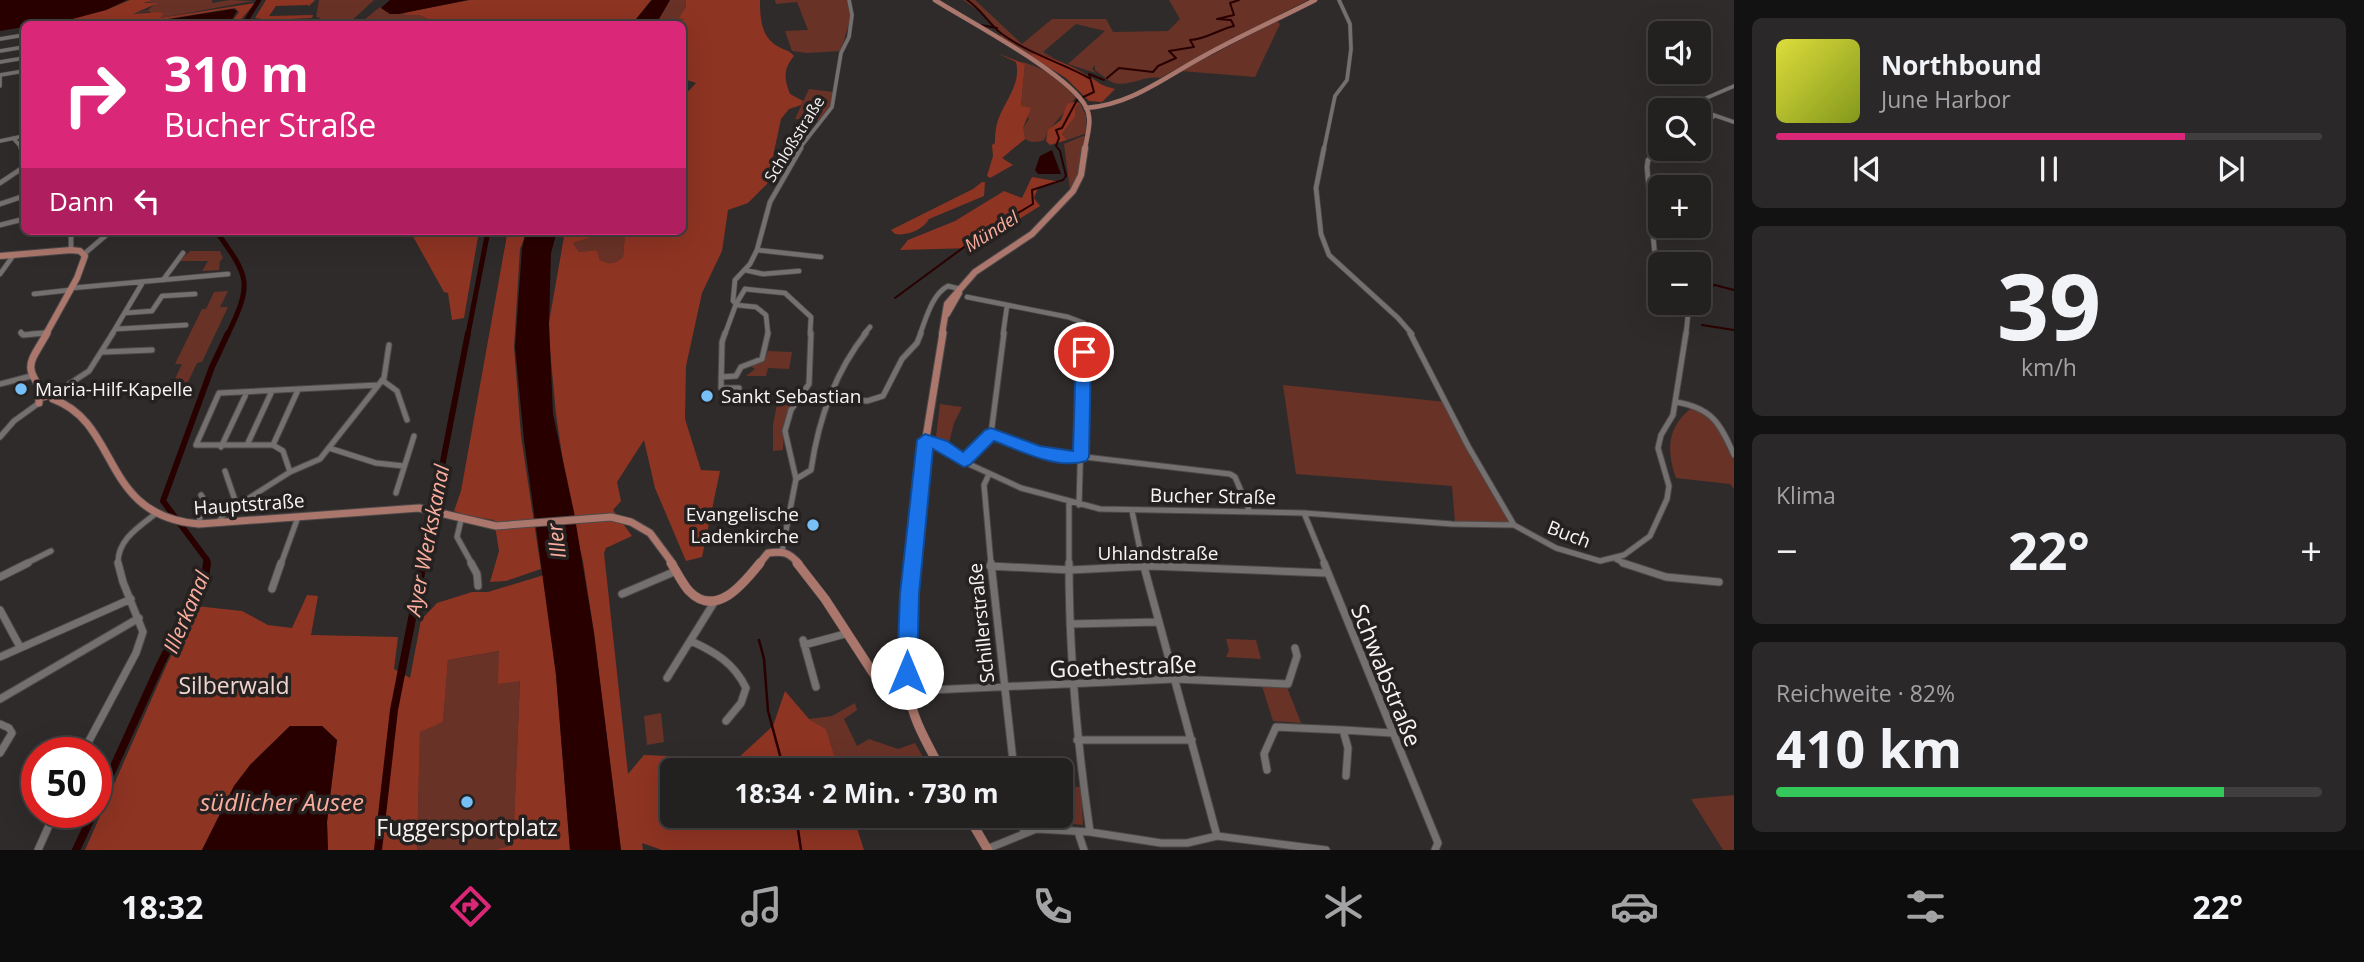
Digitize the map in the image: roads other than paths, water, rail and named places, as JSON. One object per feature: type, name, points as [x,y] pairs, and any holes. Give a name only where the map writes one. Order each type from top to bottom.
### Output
[{"type":"main road","points":[[935,0],[1060,78],[1085,105],[1090,119]]},
{"type":"main road","points":[[935,758],[917,722],[909,693],[909,594],[925,440],[947,314],[960,289],[987,263],[1032,234],[1073,191],[1081,175],[1091,114],[1098,108],[1112,104],[1315,0]]},
{"type":"main road","points":[[1085,105],[1112,104]]},
{"type":"main road","points":[[1085,105],[1098,108]]},
{"type":"main road","points":[[0,256],[71,250],[82,253],[82,268],[31,362],[31,376],[45,395]]},
{"type":"main road","points":[[39,403],[39,398],[45,395],[54,397]]},
{"type":"main road","points":[[39,403],[54,397]]},
{"type":"main road","name":"Hauptstraße","points":[[54,397],[82,415],[106,457],[144,507],[164,519],[196,524],[425,509],[461,520],[496,526],[611,517],[631,522],[650,533],[677,571]]},
{"type":"main road","points":[[677,571],[690,592],[698,599],[715,601],[740,590],[768,553],[782,551],[792,556],[806,572],[845,634],[887,687],[894,694],[909,693]]},
{"type":"main road","points":[[887,687],[899,685],[907,673]]},
{"type":"main road","points":[[975,828],[987,849]]},
{"type":"street","name":"Schloßstraße","points":[[721,377],[722,342],[736,305],[733,301],[733,290],[757,250],[770,202],[795,155],[832,107],[841,53],[849,37],[852,15],[849,0]]},
{"type":"street","points":[[1339,0],[1347,14],[1352,35],[1348,80],[1335,96],[1316,188],[1321,234],[1329,255],[1398,318],[1417,342],[1468,446],[1514,525]]},
{"type":"street","points":[[0,39],[21,36]]},
{"type":"street","points":[[0,51],[21,48]]},
{"type":"street","points":[[0,62],[21,58]]},
{"type":"street","points":[[0,86],[0,76],[21,72]]},
{"type":"street","points":[[1702,98],[1734,86]]},
{"type":"street","points":[[1711,115],[1734,122]]},
{"type":"street","points":[[1711,117],[1716,117]]},
{"type":"street","points":[[0,141],[21,137]]},
{"type":"street","points":[[13,138],[21,147]]},
{"type":"street","points":[[1648,160],[1655,252]]},
{"type":"street","points":[[0,183],[21,169]]},
{"type":"street","points":[[0,204],[21,197]]},
{"type":"street","points":[[0,225],[21,220]]},
{"type":"street","points":[[71,250],[74,244],[72,235]]},
{"type":"street","points":[[82,253],[106,235]]},
{"type":"street","points":[[757,250],[821,257]]},
{"type":"street","points":[[163,280],[183,253]]},
{"type":"street","points":[[0,274],[13,256]]},
{"type":"street","points":[[739,388],[721,387],[721,377],[736,376],[741,367],[762,359],[767,344],[766,315],[755,307],[736,305],[745,289],[743,271],[763,274],[799,271]]},
{"type":"street","points":[[33,294],[228,274]]},
{"type":"street","points":[[54,397],[89,371],[103,352],[143,282]]},
{"type":"street","points":[[833,396],[867,401],[883,396],[902,359],[917,343],[929,311],[942,289],[948,286],[960,289]]},
{"type":"street","points":[[745,289],[785,293],[811,317],[809,384],[791,410],[785,431],[796,479],[782,551]]},
{"type":"street","points":[[125,313],[152,311],[162,296],[195,294]]},
{"type":"street","points":[[967,297],[1083,320],[1079,505]]},
{"type":"street","points":[[964,461],[991,434],[1007,306]]},
{"type":"street","points":[[1616,559],[1650,536],[1670,486],[1658,448],[1676,402],[1688,315]]},
{"type":"street","points":[[116,329],[186,325]]},
{"type":"street","points":[[796,479],[811,470],[817,431],[860,340],[870,327]]},
{"type":"street","points":[[21,332],[23,335],[45,334]]},
{"type":"street","points":[[218,523],[224,514],[290,472],[313,464],[329,448],[380,382],[389,345]]},
{"type":"street","points":[[103,352],[152,350]]},
{"type":"street","points":[[0,384],[31,376]]},
{"type":"street","points":[[290,472],[283,450],[273,445],[196,445],[219,393],[393,383],[407,420]]},
{"type":"street","points":[[273,445],[298,390]]},
{"type":"street","points":[[247,445],[272,391]]},
{"type":"street","points":[[220,447],[247,392]]},
{"type":"street","points":[[1676,402],[1700,407],[1714,417],[1723,429],[1734,455]]},
{"type":"street","points":[[0,437],[14,421],[39,403]]},
{"type":"street","points":[[991,434],[1038,451],[1071,458],[1230,474],[1235,477],[1250,512]]},
{"type":"street","points":[[396,493],[403,469],[408,463],[414,436]]},
{"type":"street","name":"Bucher Straße","points":[[925,440],[941,445],[964,461],[1021,488],[1079,505],[1132,511],[1304,513],[1452,524],[1514,525]]},
{"type":"street","points":[[329,448],[385,468],[403,469]]},
{"type":"street","points":[[225,471],[237,506]]},
{"type":"street","name":"Schillerstraße","points":[[989,474],[984,485],[990,566],[1012,758]]},
{"type":"street","points":[[196,524],[203,498],[201,495]]},
{"type":"street","points":[[1069,502],[1073,685],[1077,740],[1090,832]]},
{"type":"street","points":[[1132,511],[1158,622],[1217,836]]},
{"type":"street","name":"Schwabstraße","points":[[1304,513],[1326,573],[1438,843],[1435,850]]},
{"type":"street","points":[[91,737],[136,653],[143,632],[118,573],[118,553],[132,532],[154,515]]},
{"type":"street","points":[[272,589],[298,517]]},
{"type":"street","points":[[461,520],[457,537],[477,574],[478,586]]},
{"type":"street","name":"Buch","points":[[1514,525],[1573,555],[1600,561],[1616,559],[1644,573],[1664,578],[1719,582]]},
{"type":"street","points":[[0,577],[51,551]]},
{"type":"street","name":"Uhlandstraße","points":[[990,566],[1070,570],[1144,568],[1326,573]]},
{"type":"street","points":[[622,594],[677,571]]},
{"type":"street","points":[[0,657],[131,599]]},
{"type":"street","points":[[667,678],[715,601]]},
{"type":"street","points":[[0,610],[20,647]]},
{"type":"street","points":[[0,699],[139,618]]},
{"type":"street","points":[[1070,624],[1158,622]]},
{"type":"street","points":[[816,687],[804,643],[845,634]]},
{"type":"street","points":[[691,641],[730,661],[740,673],[746,688],[741,703],[726,721]]},
{"type":"street","name":"Goethestraße","points":[[909,693],[1073,685],[1077,682],[1175,679],[1287,684],[1297,656],[1295,648]]},
{"type":"street","points":[[0,724],[12,733],[0,753]]},
{"type":"street","points":[[1267,770],[1264,754],[1276,727],[1392,733]]},
{"type":"street","points":[[1343,730],[1348,748],[1346,776]]},
{"type":"street","points":[[1077,740],[1192,740]]},
{"type":"street","points":[[38,850],[48,828]]},
{"type":"street","points":[[1023,828],[1024,832]]},
{"type":"street","points":[[987,849],[1036,829],[1090,832],[1161,842],[1187,843],[1217,836],[1284,847],[1326,850]]},
{"type":"street","points":[[1078,832],[1084,850]]},
{"type":"water","points":[[0,0],[127,0],[106,10],[69,20],[21,21],[21,28],[0,31]]},
{"type":"water","points":[[390,0],[468,0],[390,14],[381,8]]},
{"type":"water","points":[[652,0],[670,0],[658,21],[634,21]]},
{"type":"water","points":[[233,9],[237,11],[231,21],[158,21]]},
{"type":"water","points":[[1052,150],[1061,174],[1038,174],[1035,170],[1040,156]]},
{"type":"water","name":"Iller","points":[[525,235],[556,235],[551,253],[549,323],[553,414],[574,512],[594,633],[621,850],[570,850],[556,675],[524,440],[515,347]]},
{"type":"water","name":"südlicher Ausee","points":[[290,726],[322,726],[337,740],[327,822],[328,850],[202,850],[234,786],[250,765]]},
{"type":"waterway","name":"Illerkanal","points":[[246,21],[259,0]]},
{"type":"waterway","points":[[967,0],[995,28]]},
{"type":"waterway","name":"Mündel","points":[[1107,78],[1119,68],[1153,72],[1158,66],[1176,58],[1169,51],[1194,47],[1190,40],[1234,26],[1231,20],[1217,19],[1234,15],[1230,3],[1239,0]]},
{"type":"waterway","points":[[981,25],[995,28]]},
{"type":"waterway","points":[[995,28],[1012,41],[1089,78]]},
{"type":"waterway","name":"Mündel","points":[[895,298],[979,236],[1033,204],[1032,190],[1063,180],[1066,176],[1060,151],[1056,146],[1059,138],[1056,130],[1062,128],[1077,100],[1094,92],[1089,74],[1104,80]]},
{"type":"waterway","name":"Illerkanal","points":[[219,235],[235,259],[244,280],[241,302],[228,334]]},
{"type":"waterway","name":"Ayer Werkskanal","points":[[468,334],[487,235]]},
{"type":"waterway","points":[[1711,286],[1734,290]]},
{"type":"waterway","points":[[1702,325],[1734,330]]},
{"type":"waterway","name":"Illerkanal","points":[[206,564],[207,560],[163,501],[212,367],[228,333]]},
{"type":"waterway","name":"Ayer Werkskanal","points":[[423,564],[468,333]]},
{"type":"waterway","name":"Illerkanal","points":[[112,771],[161,663],[205,577],[207,563]]},
{"type":"waterway","name":"Ayer Werkskanal","points":[[378,850],[394,710],[423,563]]},
{"type":"waterway","points":[[759,640],[764,659],[768,711],[781,758]]},
{"type":"waterway","name":"Illerkanal","points":[[76,850],[86,828]]},
{"type":"waterway","points":[[798,828],[801,850]]},
{"type":"place","name":"Maria-Hilf-Kapelle","points":[[21,389]]},
{"type":"place","name":"Sankt Sebastian","points":[[707,396]]},
{"type":"place","name":"Evangelische Ladenkirche","points":[[813,525]]},
{"type":"place","name":"Fuggersportplatz","points":[[467,802]]},
{"type":"park label","name":"Silberwald","points":[[234,685]]}]
